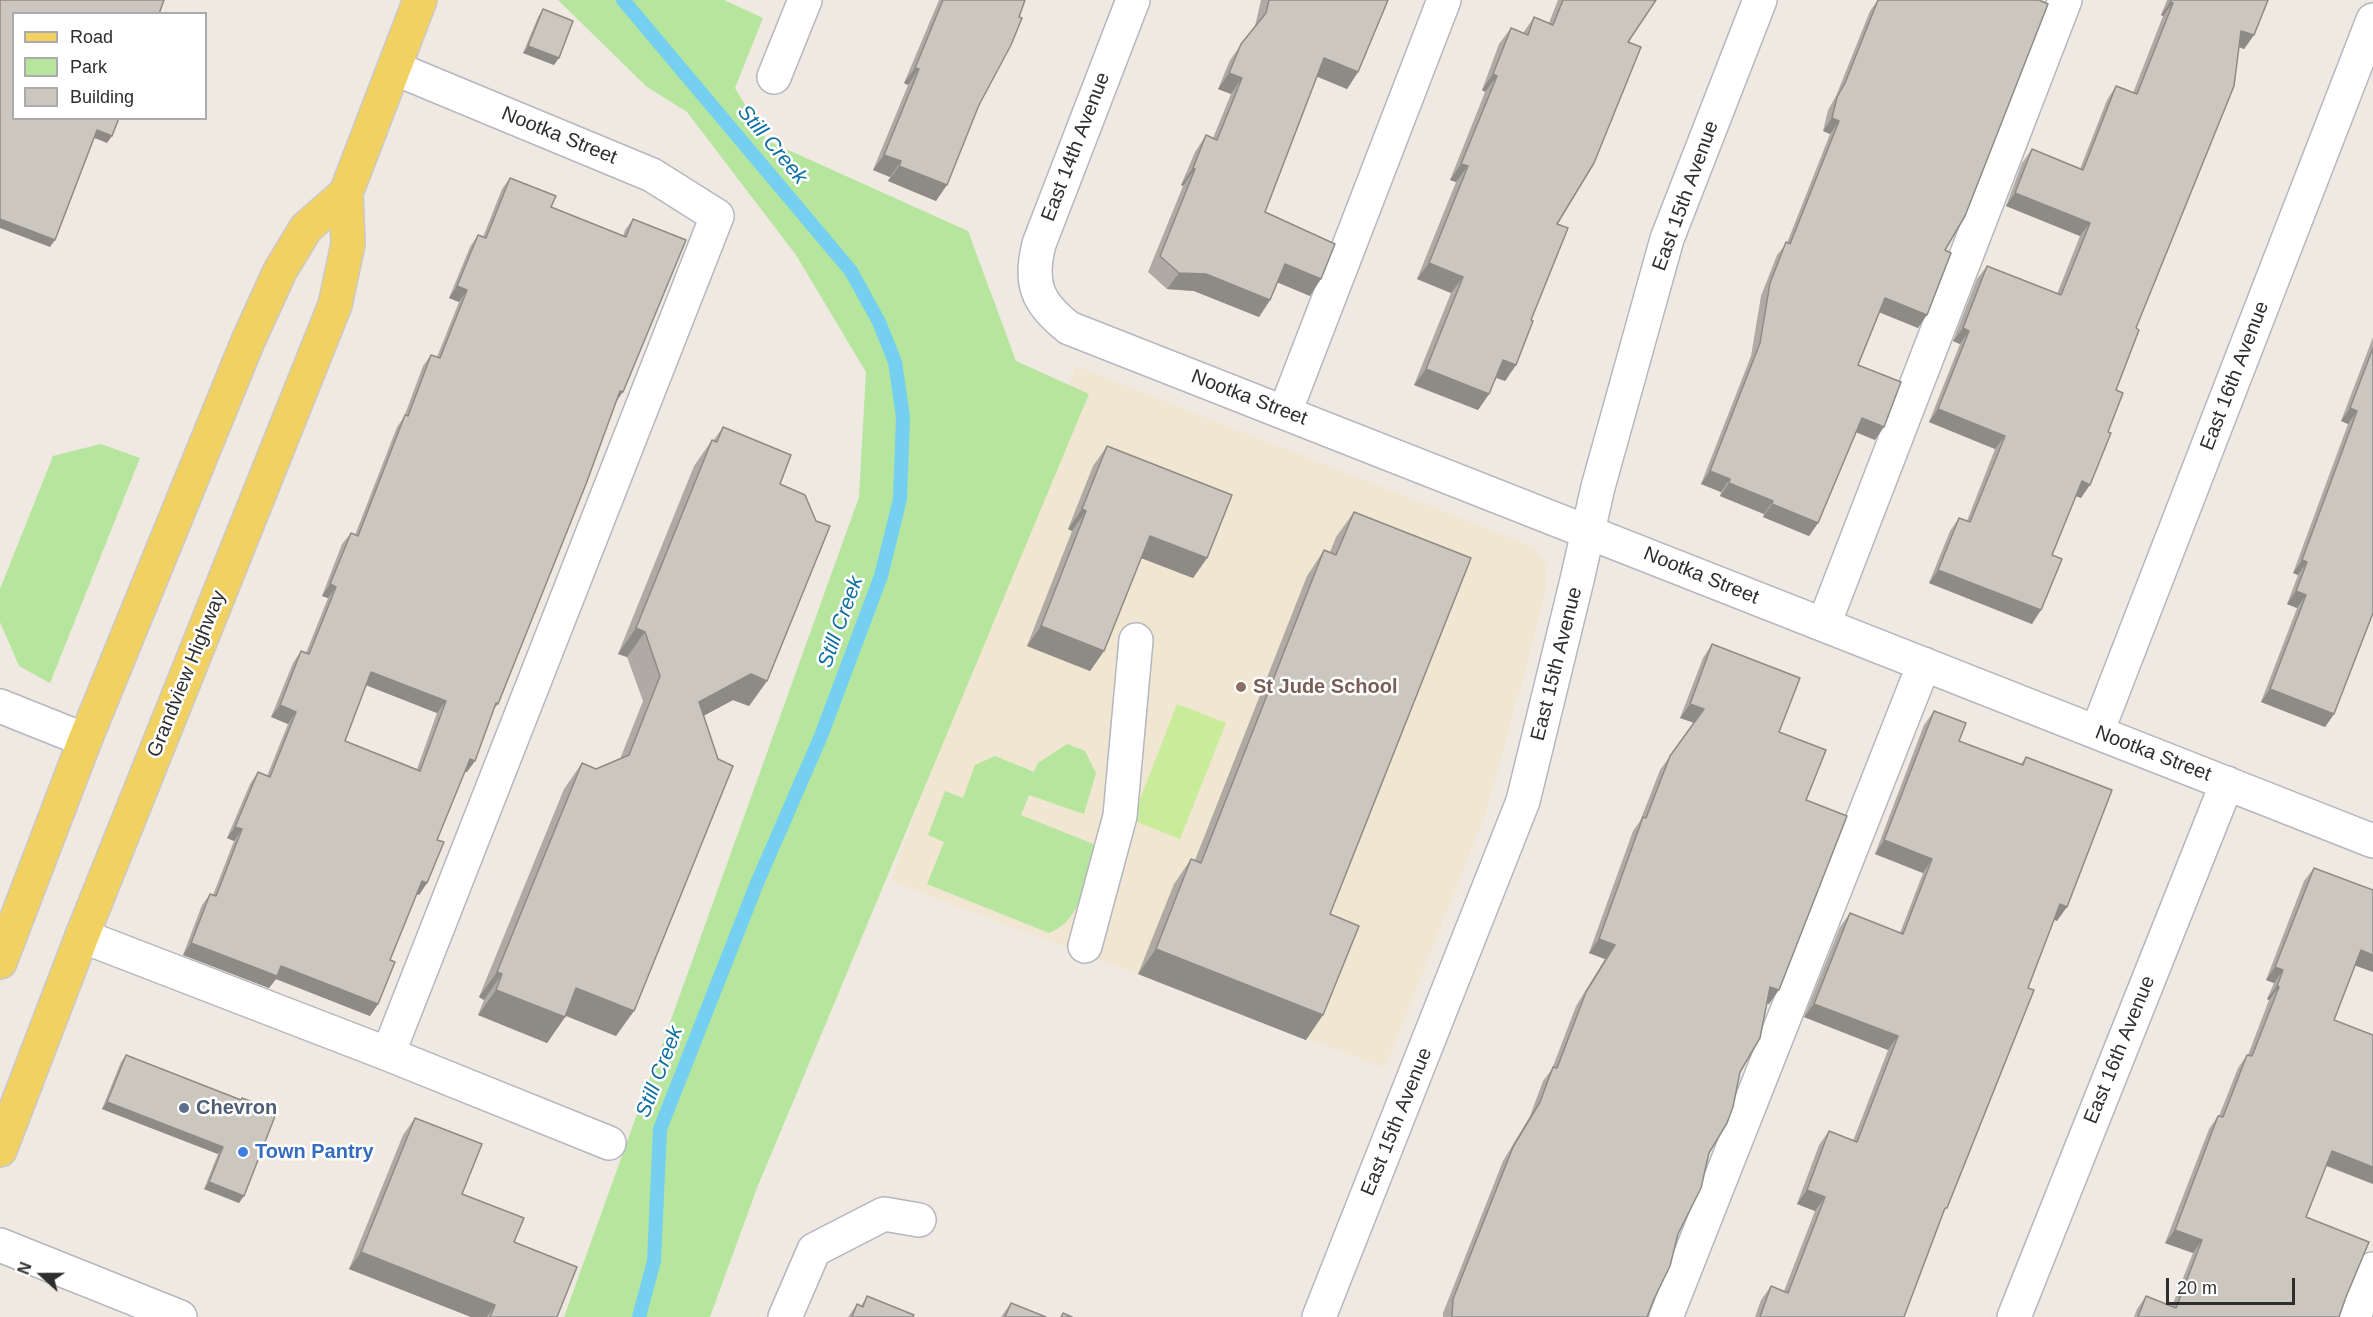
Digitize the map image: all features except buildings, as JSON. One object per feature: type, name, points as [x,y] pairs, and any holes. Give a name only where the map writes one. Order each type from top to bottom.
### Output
[{"type":"main road","name":"Grandview Highway","points":[[0,1150],[82,936],[335,305],[348,244],[346,193],[420,0]]},
{"type":"main road","name":"Grandview Highway","points":[[0,962],[85,740],[248,341],[280,271],[306,228],[346,193]]},
{"type":"street","points":[[774,77],[805,0]]},
{"type":"street","name":"East 14th Avenue","points":[[1040,297],[1034,281],[1034,263],[1039,244],[1133,0]]},
{"type":"street","points":[[1285,412],[1444,0]]},
{"type":"street","name":"East 15th Avenue","points":[[1319,1317],[1523,801],[1601,475],[1667,239],[1760,0]]},
{"type":"street","points":[[1824,624],[2065,0]]},
{"type":"street","name":"East 16th Avenue","points":[[2097,732],[2373,20]]},
{"type":"street","name":"Nootka Street","points":[[388,1054],[717,216],[652,175],[394,68]]},
{"type":"street","name":"Nootka Street","points":[[1040,297],[1055,317],[1077,332],[2227,783],[2370,831]]},
{"type":"street","points":[[1085,946],[1120,816],[1136,640]]},
{"type":"street","points":[[1666,1317],[1924,664]]},
{"type":"street","points":[[0,706],[85,740]]},
{"type":"street","name":"East 16th Avenue","points":[[2014,1317],[2227,783]]},
{"type":"street","points":[[82,936],[388,1054],[609,1143]]},
{"type":"street","points":[[785,1317],[814,1250],[884,1214],[920,1220]]},
{"type":"street","points":[[0,1245],[180,1317]]},
{"type":"street","points":[[2354,1317],[2373,1269]]},
{"type":"shaded area","name":"St Jude School","points":[[1076,366],[1526,544],[1534,548],[1547,564],[1547,581],[1535,634],[1486,812],[1385,1068],[891,881]]},
{"type":"green space","points":[[558,0],[724,0],[763,18],[735,88],[766,140],[968,231],[1016,361],[1089,394],[757,1188],[710,1317],[564,1317],[859,497],[866,372],[796,255],[687,112],[647,87]]},
{"type":"green space","points":[[101,444],[140,458],[50,683],[19,666],[0,622],[0,589],[53,456]]},
{"type":"green space","points":[[1177,704],[1226,723],[1180,839],[1132,820]]},
{"type":"green space","points":[[1067,744],[1085,751],[1096,773],[1084,814],[1029,795],[1021,815],[1096,845],[1082,896],[1069,918],[1060,927],[1049,933],[927,884],[944,842],[928,835],[945,791],[963,798],[975,765],[995,756],[1034,772],[1038,763]]},
{"type":"waterway","name":"Still Creek","points":[[623,0],[851,271],[879,322],[895,362],[903,417],[900,499],[881,576],[821,736],[757,883],[660,1129],[654,1261],[639,1317]]},
{"type":"place","name":"St Jude School","points":[[1241,687]]},
{"type":"place","name":"Chevron","points":[[184,1108]]},
{"type":"place","name":"Town Pantry","points":[[243,1152]]}]
